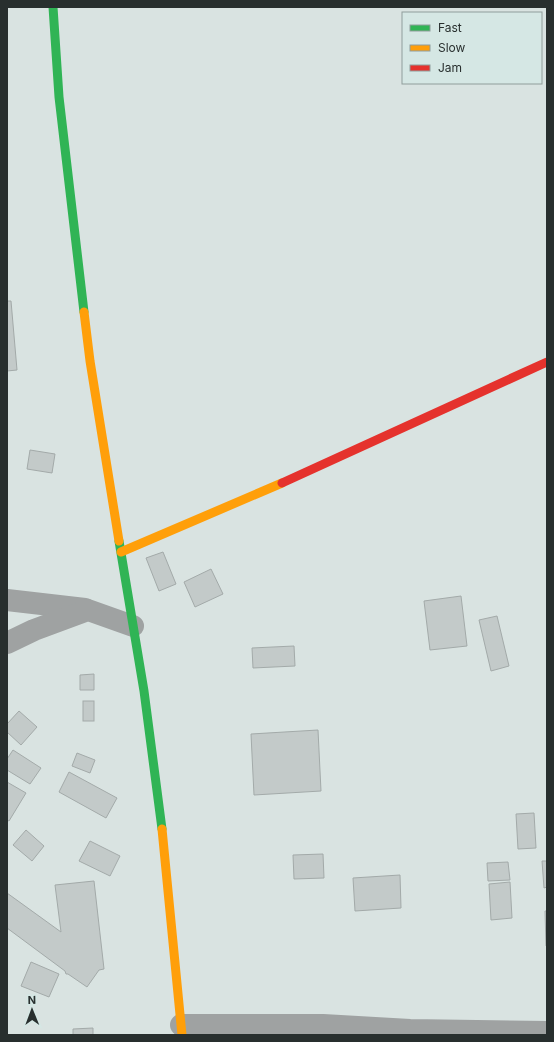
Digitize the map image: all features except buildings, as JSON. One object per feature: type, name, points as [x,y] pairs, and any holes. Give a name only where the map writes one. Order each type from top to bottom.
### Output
[{"type":"street","points":[[53,7],[59,97],[90,361],[144,691],[164,838],[181,1030],[323,1026],[410,1030],[547,1032]]},
{"type":"street","points":[[121,552],[205,518],[547,362]]},
{"type":"street","points":[[7,600],[88,610],[133,626]]},
{"type":"street","points":[[7,643],[34,630],[88,610]]},
{"type":"traffic: fast","points":[[53,7],[59,97],[84,312]]},
{"type":"traffic: fast","points":[[119,541],[144,691],[162,829]]},
{"type":"traffic: slow","points":[[84,312],[90,361],[119,541]]},
{"type":"traffic: slow","points":[[121,552],[282,483]]},
{"type":"traffic: slow","points":[[162,829],[182,1035]]},
{"type":"traffic: jam","points":[[282,483],[547,362]]}]
